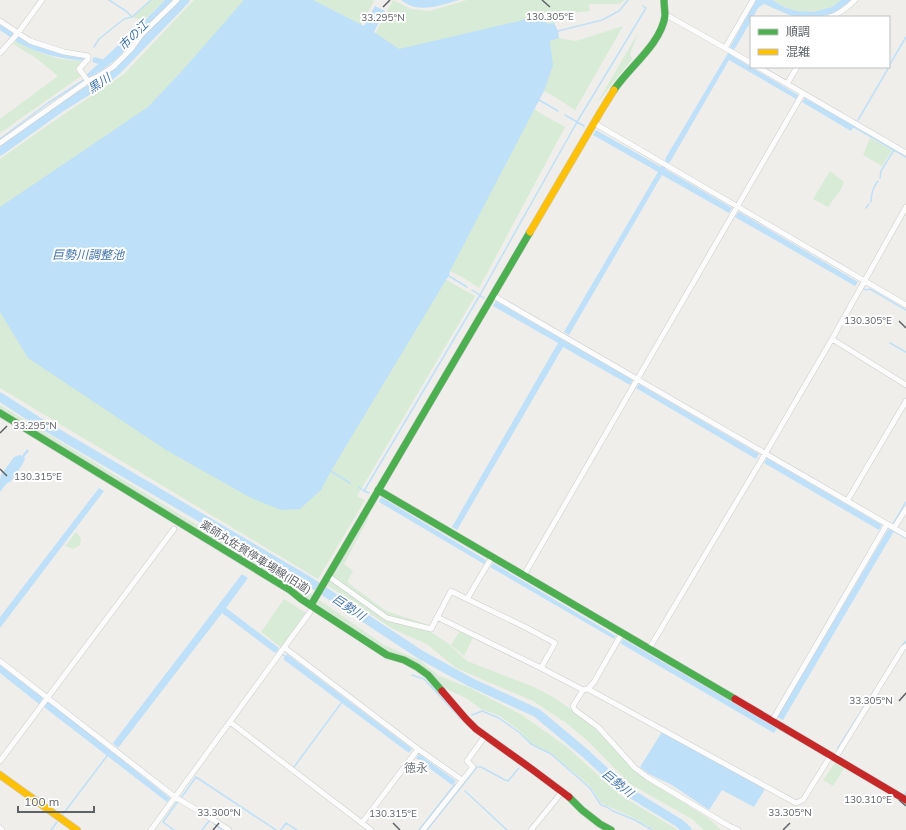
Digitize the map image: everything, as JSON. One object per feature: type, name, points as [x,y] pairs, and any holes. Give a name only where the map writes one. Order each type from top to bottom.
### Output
[{"type":"street","points":[[0,53],[42,0]]},
{"type":"street","points":[[0,143],[88,81],[113,67],[131,49],[141,35],[177,0]]},
{"type":"street","points":[[151,830],[285,648],[311,608],[378,490],[601,111],[617,86],[656,39],[662,27],[665,16],[664,0]]},
{"type":"street","points":[[727,49],[753,0]]},
{"type":"street","points":[[834,16],[837,15],[856,0]]},
{"type":"street","points":[[665,16],[670,17],[750,62]]},
{"type":"street","points":[[0,21],[30,41],[64,52],[88,56],[88,59],[78,69],[88,81]]},
{"type":"street","points":[[760,68],[787,84],[801,97],[906,153]]},
{"type":"street","points":[[787,84],[796,68]]},
{"type":"street","points":[[524,575],[801,97]]},
{"type":"street","points":[[594,123],[668,166],[735,211],[862,285],[906,305]]},
{"type":"street","points":[[649,649],[763,457],[906,207]]},
{"type":"street","points":[[492,295],[565,337],[636,383],[763,457],[846,501],[885,528],[894,528],[906,535]]},
{"type":"street","points":[[832,338],[906,385]]},
{"type":"street","points":[[846,501],[906,401]]},
{"type":"street","name":"薬師丸佐賀停車場線(旧道)","points":[[0,413],[290,590],[311,608],[370,645],[387,655],[404,660],[417,667],[428,675],[476,729],[562,792],[600,824],[611,830]]},
{"type":"street","points":[[378,490],[452,533],[490,562],[524,575],[620,638],[649,649],[834,756],[906,800]]},
{"type":"street","points":[[894,528],[906,509]]},
{"type":"street","points":[[775,722],[885,528]]},
{"type":"street","points":[[0,761],[174,529]]},
{"type":"street","points":[[467,599],[490,562]]},
{"type":"street","points":[[328,576],[387,618],[431,629],[451,591],[555,643],[541,668]]},
{"type":"street","points":[[437,617],[586,689],[796,803],[803,800],[834,756],[903,648],[906,646]]},
{"type":"street","points":[[620,638],[594,682],[586,689],[573,706],[575,710],[598,727],[635,768],[647,777],[738,830]]},
{"type":"street","points":[[285,648],[415,752],[462,780]]},
{"type":"street","points":[[0,661],[44,701],[116,751],[175,797],[229,830]]},
{"type":"street","points":[[230,722],[371,830]]},
{"type":"street","points":[[423,830],[473,767],[467,761],[485,736]]},
{"type":"street","points":[[362,823],[415,752]]},
{"type":"street","points":[[0,775],[77,830]]},
{"type":"street","points":[[531,830],[562,792]]},
{"type":"green space","points":[[151,0],[165,0],[144,20],[132,17]]},
{"type":"green space","points":[[194,0],[372,0],[374,1],[361,25],[326,7],[310,16],[522,98],[534,109],[565,127],[479,288],[450,271],[424,266],[475,296],[357,496],[365,500],[318,579],[0,388],[0,159],[124,74]]},
{"type":"green space","points":[[393,0],[411,9],[430,11],[467,0],[625,0],[619,4],[589,4],[590,11],[573,13],[554,23],[548,24],[550,40],[559,38],[576,41],[623,26],[575,110],[544,91],[411,65],[375,34]]},
{"type":"green space","points":[[772,0],[841,0],[832,7],[813,12],[796,11],[784,7]]},
{"type":"green space","points":[[638,33],[630,54],[632,59],[597,103]]},
{"type":"green space","points":[[16,41],[41,53],[60,59],[82,61],[75,70],[81,76],[0,133],[0,119],[58,76],[36,58],[13,44]]},
{"type":"green space","points":[[870,138],[892,150],[882,166],[863,155]]},
{"type":"green space","points":[[830,171],[844,182],[841,189],[828,207],[813,199]]},
{"type":"green space","points":[[0,405],[309,593],[384,645],[419,660],[439,676],[470,688],[522,715],[567,747],[620,795],[678,830],[654,830],[636,819],[601,803],[591,787],[551,753],[531,744],[521,732],[500,716],[481,709],[466,698],[444,688],[426,670],[386,652],[306,598],[9,417],[0,411]]},
{"type":"green space","points":[[370,511],[367,521],[344,564],[353,571],[347,582],[386,611],[429,625],[429,631],[449,644],[467,661],[534,687],[553,697],[598,731],[638,774],[708,818],[721,830],[704,830],[692,819],[630,784],[588,741],[566,723],[533,701],[456,668],[427,644],[393,629],[327,585]]},
{"type":"green space","points":[[76,532],[81,538],[80,545],[73,549],[65,546]]},
{"type":"green space","points":[[284,599],[306,613],[282,648],[261,632]]},
{"type":"green space","points":[[460,631],[473,638],[464,656],[451,645]]},
{"type":"green space","points":[[835,763],[844,768],[833,786],[823,780]]},
{"type":"water","name":"巨勢川調整池","points":[[244,0],[313,0],[364,26],[375,6],[385,11],[374,32],[399,49],[536,17],[548,24],[554,23],[558,31],[559,38],[550,41],[553,65],[544,91],[450,271],[449,276],[321,490],[300,509],[281,510],[251,498],[166,450],[28,358],[0,312],[0,207],[148,107]]},
{"type":"water","points":[[401,0],[459,0],[434,7],[421,8],[409,5]]},
{"type":"water","points":[[756,0],[772,0],[784,7],[796,11],[813,12],[832,7],[841,0],[851,0],[836,12],[823,16],[792,16],[764,4],[758,8],[754,16],[750,16],[750,23],[731,55],[750,66],[750,68],[753,68],[798,95],[796,99],[729,60],[665,169],[732,208],[729,213],[662,175],[569,335],[564,332],[658,172],[593,135],[596,130],[661,167],[731,48],[730,47]]},
{"type":"water","points":[[134,32],[137,34],[128,47],[110,65],[88,78],[86,75]]},
{"type":"water","points":[[805,98],[856,127],[851,131],[802,102]]},
{"type":"water","points":[[739,212],[858,282],[855,286],[735,217]]},
{"type":"water","points":[[496,301],[633,380],[630,385],[563,347],[457,530],[452,527],[558,343],[493,306]]},
{"type":"water","points":[[639,384],[759,454],[756,459],[636,388]]},
{"type":"water","points":[[27,449],[29,451],[24,457],[25,459],[22,465],[11,481],[6,484],[0,492],[1,475],[14,457],[20,455],[22,456]]},
{"type":"water","points":[[767,458],[882,525],[879,530],[764,463]]},
{"type":"water","points":[[99,488],[104,491],[0,628],[0,617]]},
{"type":"water","points":[[381,497],[486,560],[484,564],[379,502]]},
{"type":"water","points":[[889,528],[894,531],[783,720],[777,717]]},
{"type":"water","points":[[493,563],[616,636],[614,639],[490,567]]},
{"type":"water","points":[[242,574],[248,578],[226,608],[279,648],[275,653],[222,613],[118,748],[113,743]]},
{"type":"water","points":[[623,639],[777,728],[774,733],[620,643]]},
{"type":"water","points":[[287,654],[412,749],[409,753],[283,659]]},
{"type":"water","points":[[0,665],[43,698],[39,704],[0,673]]},
{"type":"water","points":[[48,701],[170,798],[167,802],[44,707]]},
{"type":"water","points":[[662,732],[765,789],[754,807],[722,790],[709,810],[672,785],[649,774],[640,767]]},
{"type":"water","points":[[419,754],[456,781],[452,785],[416,758]]},
{"type":"waterway","points":[[109,0],[126,11],[132,17]]},
{"type":"waterway","points":[[94,47],[99,39],[124,19],[132,17],[151,0]]},
{"type":"waterway","name":"市の江","points":[[131,38],[169,0]]},
{"type":"waterway","name":"黒川","points":[[0,151],[60,108],[105,80],[116,71],[185,0]]},
{"type":"waterway","points":[[558,31],[602,20],[619,11],[628,0]]},
{"type":"waterway","points":[[369,493],[364,491],[480,295],[577,122],[646,8],[643,6]]},
{"type":"waterway","name":"市の江","points":[[0,27],[21,41],[36,48],[66,56],[82,58]]},
{"type":"waterway","points":[[890,64],[906,37]]},
{"type":"waterway","name":"市の江","points":[[95,60],[106,62]]},
{"type":"waterway","points":[[858,120],[888,68]]},
{"type":"waterway","points":[[0,139],[48,103],[85,79]]},
{"type":"waterway","points":[[539,100],[558,111]]},
{"type":"waterway","points":[[565,115],[584,126]]},
{"type":"waterway","points":[[854,127],[906,157]]},
{"type":"waterway","points":[[880,178],[881,171],[894,150]]},
{"type":"waterway","points":[[871,202],[871,196],[878,181]]},
{"type":"waterway","points":[[866,208],[869,204]]},
{"type":"waterway","points":[[449,276],[467,287]]},
{"type":"waterway","points":[[863,288],[866,290],[870,289],[906,310]]},
{"type":"waterway","points":[[472,290],[484,298]]},
{"type":"waterway","points":[[890,343],[906,352]]},
{"type":"waterway","name":"巨勢川","points":[[0,397],[45,426],[307,580],[421,655],[470,682],[537,713],[586,754],[625,790],[679,823],[687,830]]},
{"type":"waterway","points":[[331,471],[350,483]]},
{"type":"waterway","points":[[359,487],[364,491]]},
{"type":"waterway","points":[[893,524],[906,502]]},
{"type":"waterway","points":[[893,532],[894,531],[906,538]]},
{"type":"waterway","points":[[901,647],[906,641]]},
{"type":"waterway","points":[[276,650],[286,657]]},
{"type":"waterway","points":[[412,675],[424,679],[463,721]]},
{"type":"waterway","points":[[838,748],[874,691]]},
{"type":"waterway","points":[[294,767],[342,702]]},
{"type":"waterway","points":[[472,715],[482,711],[499,718],[520,733],[531,744],[551,754],[590,788],[601,805],[635,820],[652,830]]},
{"type":"waterway","points":[[777,728],[802,742]]},
{"type":"waterway","points":[[63,814],[107,756]]},
{"type":"waterway","points":[[427,830],[477,767],[481,767],[508,781],[519,768]]},
{"type":"waterway","points":[[181,798],[196,777],[276,830]]},
{"type":"waterway","points":[[419,830],[455,784]]},
{"type":"waterway","points":[[465,791],[507,830]]},
{"type":"waterway","points":[[174,830],[163,822],[178,801]]},
{"type":"waterway","points":[[202,830],[209,821]]},
{"type":"waterway","points":[[51,830],[57,822]]},
{"type":"waterway","points":[[281,830],[286,823],[297,830]]},
{"type":"waterway","points":[[214,824],[223,830]]},
{"type":"traffic: fast","points":[[614,90],[620,81],[644,55],[657,36],[665,16],[664,0]]},
{"type":"traffic: fast","points":[[311,605],[530,232]]},
{"type":"traffic: fast","points":[[0,413],[290,590],[301,599],[387,655],[404,660],[417,667],[428,675],[442,691]]},
{"type":"traffic: fast","points":[[378,490],[735,699]]},
{"type":"traffic: fast","points":[[569,797],[582,810],[600,824],[611,830]]},
{"type":"traffic: slow","points":[[530,232],[614,90]]},
{"type":"traffic: slow","points":[[0,775],[77,830]]},
{"type":"traffic: jam","points":[[442,691],[476,729],[569,797]]},
{"type":"traffic: jam","points":[[735,699],[906,800]]},
{"type":"district","name":"徳永","points":[[416,767]]}]
